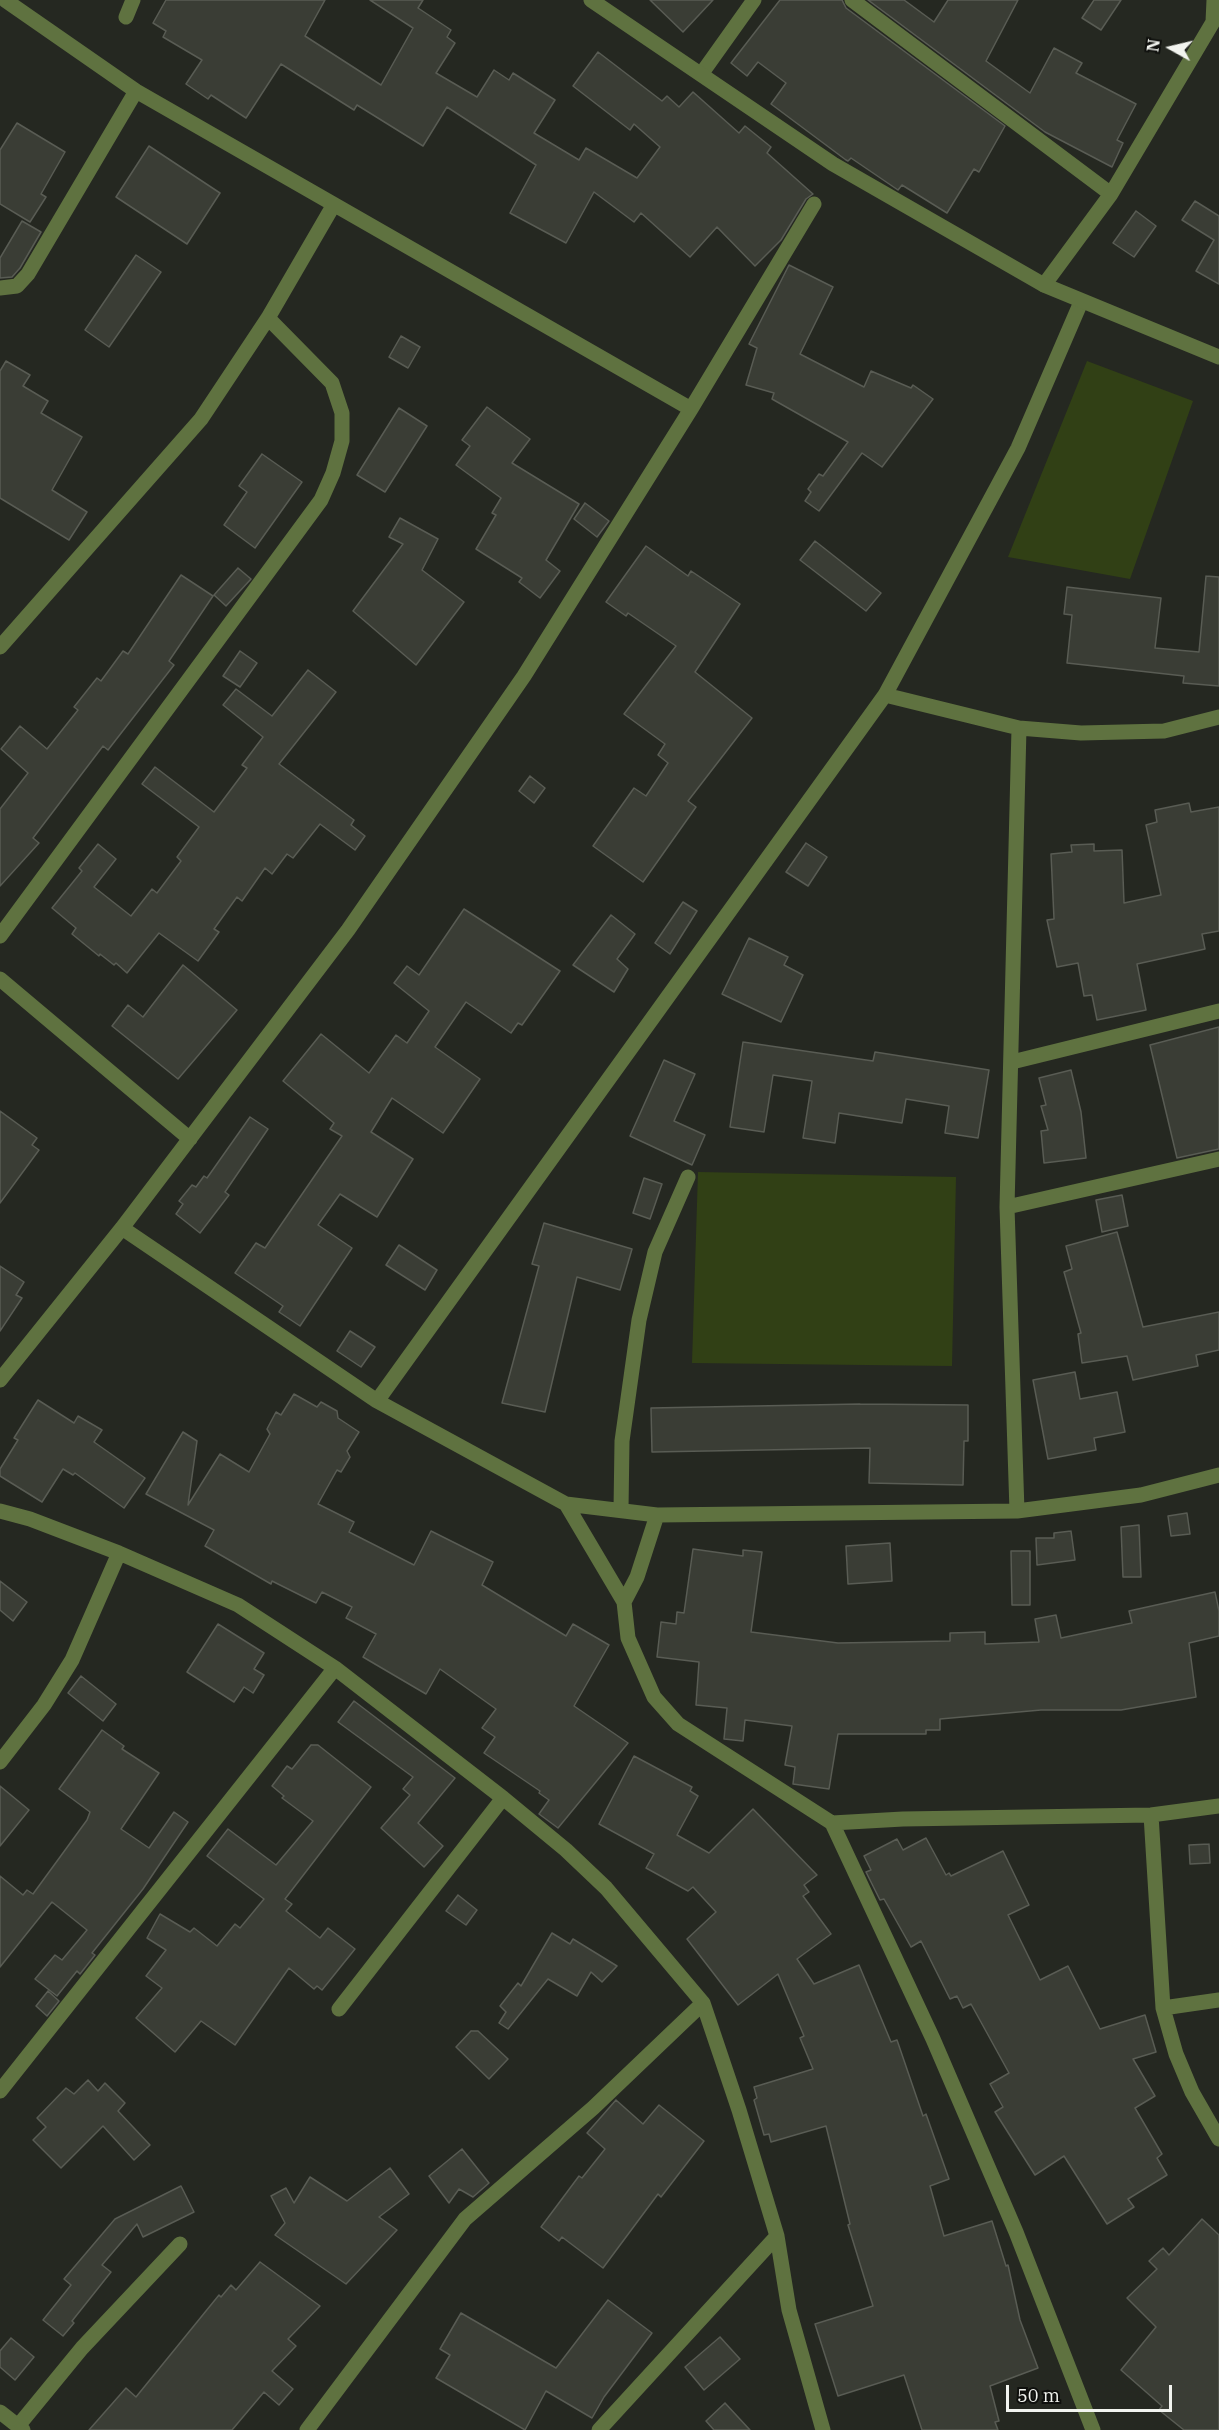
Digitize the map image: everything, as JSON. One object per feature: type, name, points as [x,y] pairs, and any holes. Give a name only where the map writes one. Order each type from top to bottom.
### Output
[{"type":"street","points":[[5,0],[136,92],[691,409]]},
{"type":"street","points":[[126,16],[133,0]]},
{"type":"street","points":[[591,0],[702,73],[833,164],[1044,285],[1219,357]]},
{"type":"street","points":[[702,73],[754,0]]},
{"type":"street","points":[[852,0],[1111,194]]},
{"type":"street","points":[[1044,285],[1111,194],[1216,23],[1214,0]]},
{"type":"street","points":[[0,288],[17,286],[28,274],[136,92]]},
{"type":"street","points":[[0,1380],[122,1228],[348,930],[524,676],[691,409],[814,204]]},
{"type":"street","points":[[0,647],[201,419],[268,318],[333,206]]},
{"type":"street","points":[[377,1401],[885,695],[1018,448],[1081,302]]},
{"type":"street","points":[[0,936],[325,491],[342,441],[342,413],[332,383],[268,318]]},
{"type":"street","points":[[885,695],[1019,728],[1122,734],[1164,731],[1219,717]]},
{"type":"street","points":[[1017,1512],[1007,1207],[1019,728]]},
{"type":"street","points":[[0,979],[190,1139]]},
{"type":"street","points":[[1012,1062],[1219,1011]]},
{"type":"street","points":[[1007,1207],[1219,1159]]},
{"type":"street","points":[[621,1510],[622,1441],[639,1320],[655,1252],[688,1177]]},
{"type":"street","points":[[122,1228],[377,1401],[566,1504],[657,1515],[1017,1512],[1141,1495],[1219,1475]]},
{"type":"street","points":[[566,1504],[624,1602],[628,1638],[654,1696],[678,1724],[832,1823],[942,2060],[1016,2232],[1093,2430]]},
{"type":"street","points":[[0,1511],[30,1519],[118,1552],[238,1605],[335,1668],[503,1798],[566,1850],[606,1888],[703,2003],[777,2236],[789,2310],[823,2430]]},
{"type":"street","points":[[624,1602],[637,1577],[657,1515]]},
{"type":"street","points":[[0,1762],[44,1705],[72,1660],[118,1552]]},
{"type":"street","points":[[0,2091],[335,1668]]},
{"type":"street","points":[[339,2009],[503,1798]]},
{"type":"street","points":[[832,1823],[903,1819],[1152,1815],[1219,1806]]},
{"type":"street","points":[[1152,1815],[1163,2008],[1176,2054],[1192,2092],[1219,2139]]},
{"type":"street","points":[[1163,2008],[1219,2000]]},
{"type":"street","points":[[307,2430],[465,2219],[593,2108],[703,2003]]},
{"type":"street","points":[[599,2430],[777,2236]]},
{"type":"street","points":[[0,2412],[21,2428],[82,2348],[180,2244]]},
{"type":"green space","points":[[1087,361],[1193,401],[1130,579],[1008,557]]},
{"type":"green space","points":[[698,1172],[956,1177],[952,1366],[692,1363]]},
{"type":"building","points":[[166,0],[325,0],[305,36],[381,85],[413,28],[370,0],[423,0],[418,8],[451,30],[447,37],[455,43],[436,73],[477,97],[494,70],[509,80],[513,73],[555,100],[534,133],[579,160],[586,148],[637,178],[660,147],[634,124],[630,130],[573,86],[598,52],[662,101],[667,96],[679,107],[693,92],[739,133],[745,126],[771,147],[767,153],[813,194],[806,199],[781,240],[755,266],[717,227],[690,257],[641,213],[634,222],[594,192],[566,243],[510,213],[536,165],[447,107],[423,146],[357,105],[354,110],[281,64],[246,118],[211,95],[208,99],[186,84],[202,60],[163,37],[166,31],[153,23]]},
{"type":"building","points":[[650,0],[713,0],[683,32]]},
{"type":"building","points":[[780,0],[842,0],[846,8],[1005,126],[979,172],[974,169],[947,213],[902,185],[898,190],[851,158],[846,160],[771,104],[786,83],[758,62],[747,76],[731,63]]},
{"type":"building","points":[[868,0],[904,0],[934,22],[948,0],[1018,0],[986,61],[1030,93],[1054,48],[1082,63],[1076,73],[1136,104],[1117,140],[1123,143],[1112,167],[1045,132]]},
{"type":"building","points":[[1094,0],[1121,0],[1101,30],[1082,18]]},
{"type":"building","points":[[17,123],[65,152],[41,194],[46,197],[30,222],[0,204],[0,150]]},
{"type":"building","points":[[149,146],[220,193],[187,244],[116,197]]},
{"type":"building","points":[[1195,201],[1219,216],[1219,284],[1196,271],[1214,240],[1182,220]]},
{"type":"building","points":[[1136,211],[1156,226],[1134,257],[1113,243]]},
{"type":"building","points":[[22,221],[41,232],[20,268],[12,277],[0,278],[0,258]]},
{"type":"building","points":[[136,255],[161,272],[109,347],[85,330]]},
{"type":"building","points":[[789,265],[833,287],[800,354],[864,387],[871,371],[911,388],[913,385],[933,399],[882,467],[862,453],[819,511],[805,501],[811,492],[808,489],[819,474],[823,476],[848,442],[772,399],[774,393],[746,385],[757,348],[749,344]]},
{"type":"building","points":[[401,336],[420,347],[408,368],[389,357]]},
{"type":"building","points":[[6,361],[30,375],[23,386],[48,401],[41,413],[82,437],[52,490],[87,512],[69,540],[0,498],[0,371]]},
{"type":"building","points":[[487,407],[530,439],[512,463],[579,504],[546,560],[560,571],[540,598],[519,582],[522,578],[476,549],[496,515],[492,513],[501,498],[456,465],[470,446],[462,440]]},
{"type":"building","points":[[399,408],[427,426],[385,492],[357,475]]},
{"type":"building","points":[[262,454],[302,482],[255,548],[224,525],[247,492],[239,486]]},
{"type":"building","points":[[585,503],[609,521],[597,537],[574,519]]},
{"type":"building","points":[[400,518],[438,539],[422,570],[464,602],[416,665],[353,611],[403,544],[389,537]]},
{"type":"building","points":[[815,541],[881,593],[866,611],[800,560]]},
{"type":"building","points":[[646,546],[688,576],[691,571],[740,604],[695,672],[752,718],[688,801],[696,807],[643,882],[593,846],[634,788],[646,796],[668,763],[658,755],[665,744],[624,714],[676,646],[628,613],[626,616],[606,602]]},
{"type":"building","points":[[238,568],[251,579],[226,606],[214,595]]},
{"type":"building","points":[[181,575],[213,596],[169,661],[174,665],[108,750],[103,746],[33,838],[39,843],[0,886],[0,809],[28,773],[1,749],[20,726],[47,749],[78,710],[74,707],[97,678],[101,681],[123,651],[128,654]]},
{"type":"building","points":[[1206,576],[1219,577],[1219,686],[1183,683],[1184,676],[1067,663],[1072,615],[1064,614],[1067,587],[1161,598],[1155,648],[1199,652]]},
{"type":"building","points":[[240,651],[257,663],[240,687],[223,676]]},
{"type":"building","points":[[308,670],[336,692],[279,764],[354,820],[351,825],[365,836],[355,850],[320,824],[293,858],[287,854],[272,874],[265,868],[242,901],[237,897],[214,929],[219,932],[198,961],[159,933],[127,973],[116,963],[114,965],[100,954],[99,956],[72,934],[76,928],[52,908],[82,871],[79,868],[98,844],[116,859],[94,887],[131,916],[152,889],[157,893],[181,861],[177,857],[199,827],[142,784],[155,767],[214,812],[247,768],[242,765],[263,737],[223,705],[236,689],[272,716]]},
{"type":"building","points":[[530,776],[545,788],[534,803],[519,791]]},
{"type":"building","points":[[1189,803],[1191,812],[1219,807],[1219,931],[1202,934],[1205,949],[1137,964],[1146,1010],[1097,1020],[1092,995],[1084,996],[1078,963],[1057,967],[1047,920],[1054,919],[1051,854],[1072,852],[1071,845],[1094,844],[1094,851],[1122,850],[1124,903],[1161,895],[1146,825],[1157,822],[1155,810]]},
{"type":"building","points":[[806,843],[827,857],[808,886],[786,872]]},
{"type":"building","points":[[683,902],[697,911],[670,954],[655,943]]},
{"type":"building","points":[[464,909],[560,971],[522,1025],[518,1023],[511,1033],[466,1002],[435,1047],[480,1079],[443,1133],[392,1098],[371,1132],[413,1159],[377,1217],[340,1194],[318,1225],[352,1248],[300,1326],[279,1312],[283,1306],[235,1273],[256,1243],[265,1248],[342,1136],[330,1129],[334,1123],[283,1081],[321,1034],[369,1073],[396,1035],[407,1043],[429,1011],[394,983],[407,966],[419,975]]},
{"type":"building","points":[[611,915],[635,934],[617,959],[628,969],[614,992],[573,965]]},
{"type":"building","points":[[749,938],[788,957],[784,965],[803,975],[781,1022],[722,994]]},
{"type":"building","points":[[183,965],[237,1010],[178,1079],[112,1026],[128,1005],[143,1017]]},
{"type":"building","points":[[1219,1027],[1219,1149],[1177,1158],[1150,1045]]},
{"type":"building","points":[[743,1042],[873,1061],[875,1052],[989,1070],[978,1138],[945,1133],[949,1106],[906,1099],[902,1123],[839,1113],[835,1143],[803,1138],[812,1081],[773,1075],[764,1132],[730,1127]]},
{"type":"building","points":[[664,1060],[695,1074],[674,1121],[705,1135],[692,1165],[630,1136]]},
{"type":"building","points":[[1071,1070],[1081,1112],[1086,1158],[1044,1163],[1041,1131],[1048,1130],[1041,1106],[1046,1105],[1039,1078]]},
{"type":"building","points":[[0,1111],[37,1138],[32,1145],[39,1150],[0,1203]]},
{"type":"building","points":[[250,1117],[268,1129],[225,1192],[229,1195],[200,1233],[176,1214],[183,1204],[179,1201],[192,1185],[196,1187],[204,1176],[207,1178]]},
{"type":"building","points":[[644,1178],[662,1184],[650,1219],[633,1213]]},
{"type":"building","points":[[1122,1195],[1128,1226],[1102,1232],[1096,1200]]},
{"type":"building","points":[[544,1223],[632,1249],[620,1290],[577,1277],[545,1412],[502,1403],[539,1266],[532,1264]]},
{"type":"building","points":[[1117,1232],[1143,1327],[1219,1312],[1219,1350],[1196,1355],[1198,1366],[1133,1380],[1127,1356],[1082,1363],[1078,1334],[1081,1333],[1064,1272],[1072,1269],[1066,1246]]},
{"type":"building","points":[[399,1245],[437,1270],[425,1290],[386,1265]]},
{"type":"building","points":[[0,1266],[24,1282],[16,1295],[22,1298],[0,1331]]},
{"type":"building","points":[[350,1331],[375,1347],[361,1367],[337,1351]]},
{"type":"building","points":[[1075,1372],[1080,1399],[1117,1392],[1125,1432],[1094,1438],[1096,1450],[1048,1459],[1033,1380]]},
{"type":"building","points":[[294,1394],[317,1407],[321,1402],[337,1411],[338,1418],[359,1432],[347,1451],[350,1457],[341,1472],[337,1470],[318,1504],[354,1522],[349,1532],[414,1565],[431,1531],[493,1562],[482,1585],[566,1636],[573,1624],[609,1645],[574,1706],[628,1743],[558,1828],[539,1814],[549,1800],[539,1793],[540,1791],[484,1753],[495,1737],[482,1728],[496,1709],[440,1669],[426,1694],[363,1657],[376,1634],[346,1618],[352,1607],[322,1592],[316,1603],[272,1581],[271,1584],[205,1546],[214,1530],[146,1494],[183,1432],[197,1441],[188,1505],[220,1454],[249,1472],[270,1434],[267,1429],[276,1412],[281,1415]]},
{"type":"building","points":[[38,1400],[74,1423],[78,1416],[102,1430],[94,1442],[145,1478],[124,1508],[75,1473],[73,1475],[63,1469],[42,1502],[0,1476],[0,1469],[18,1440],[14,1438]]},
{"type":"building","points":[[860,1404],[968,1405],[968,1441],[964,1441],[963,1485],[869,1483],[870,1448],[652,1452],[651,1408]]},
{"type":"building","points":[[1187,1513],[1190,1534],[1171,1536],[1168,1516]]},
{"type":"building","points":[[1139,1525],[1141,1577],[1123,1577],[1121,1527]]},
{"type":"building","points":[[1071,1531],[1075,1560],[1037,1565],[1036,1538],[1054,1538],[1054,1533]]},
{"type":"building","points":[[890,1543],[892,1581],[848,1584],[846,1546]]},
{"type":"building","points":[[693,1549],[743,1556],[743,1550],[762,1552],[751,1632],[838,1643],[950,1641],[950,1633],[985,1632],[985,1644],[1039,1642],[1035,1619],[1056,1615],[1061,1638],[1132,1623],[1129,1611],[1215,1592],[1219,1611],[1219,1636],[1189,1643],[1196,1697],[1121,1710],[1041,1710],[940,1719],[940,1730],[926,1730],[926,1734],[838,1734],[829,1789],[793,1784],[795,1767],[785,1765],[792,1726],[745,1720],[743,1741],[724,1739],[727,1708],[696,1705],[699,1662],[657,1657],[661,1622],[676,1624],[677,1612],[684,1613]]},
{"type":"building","points":[[1011,1551],[1030,1551],[1030,1605],[1012,1605]]},
{"type":"building","points":[[0,1581],[27,1602],[13,1621],[0,1610]]},
{"type":"building","points":[[218,1624],[264,1653],[254,1669],[264,1675],[253,1693],[244,1687],[234,1702],[187,1672]]},
{"type":"building","points":[[81,1676],[116,1704],[103,1721],[68,1693]]},
{"type":"building","points":[[354,1701],[455,1778],[418,1823],[443,1846],[424,1867],[381,1828],[410,1795],[403,1789],[413,1777],[338,1722]]},
{"type":"building","points":[[102,1730],[124,1746],[122,1749],[159,1773],[121,1829],[149,1848],[174,1812],[188,1822],[143,1889],[92,1953],[95,1955],[80,1974],[77,1971],[57,1996],[35,1979],[55,1955],[62,1960],[87,1930],[52,1902],[0,1967],[0,1876],[23,1895],[27,1890],[33,1894],[87,1820],[90,1812],[59,1789]]},
{"type":"building","points":[[311,1745],[318,1745],[371,1787],[285,1899],[292,1904],[286,1911],[320,1938],[328,1928],[355,1949],[322,1990],[317,1986],[314,1989],[289,1968],[235,2045],[201,2021],[175,2052],[136,2018],[162,1988],[146,1976],[166,1950],[147,1938],[160,1914],[190,1932],[194,1928],[217,1946],[235,1924],[240,1928],[264,1899],[207,1856],[228,1829],[276,1865],[313,1821],[282,1798],[284,1796],[272,1786],[287,1766],[292,1769]]},
{"type":"building","points":[[634,1756],[692,1787],[690,1791],[698,1796],[677,1835],[709,1853],[753,1809],[817,1875],[804,1885],[809,1892],[803,1896],[831,1934],[797,1959],[814,1984],[859,1965],[891,2042],[897,2040],[923,2116],[926,2114],[949,2179],[930,2186],[944,2236],[992,2221],[1006,2266],[1008,2265],[1020,2320],[1038,2368],[990,2386],[999,2421],[995,2422],[998,2430],[922,2430],[904,2375],[838,2396],[815,2324],[873,2306],[848,2225],[850,2224],[826,2126],[771,2142],[769,2134],[764,2135],[754,2100],[757,2098],[754,2087],[813,2069],[800,2038],[804,2036],[778,1974],[738,2005],[687,1939],[716,1912],[693,1887],[688,1891],[646,1868],[654,1854],[599,1824]]},
{"type":"building","points":[[0,1786],[29,1810],[0,1846]]},
{"type":"building","points":[[926,1838],[946,1875],[949,1873],[951,1876],[1003,1851],[1029,1905],[1008,1915],[1040,1980],[1068,1966],[1100,2029],[1145,2015],[1156,2052],[1133,2059],[1155,2096],[1135,2108],[1162,2154],[1157,2158],[1167,2175],[1128,2199],[1134,2207],[1107,2224],[1064,2156],[1035,2175],[995,2112],[1003,2107],[990,2084],[1009,2073],[971,2004],[963,2008],[957,1996],[950,1999],[921,1941],[911,1947],[884,1899],[880,1900],[866,1872],[871,1870],[864,1856],[897,1839],[903,1850]]},
{"type":"building","points":[[1209,1844],[1210,1863],[1190,1864],[1189,1845]]},
{"type":"building","points":[[458,1895],[477,1910],[466,1925],[446,1911]]},
{"type":"building","points":[[552,1933],[570,1944],[573,1939],[617,1966],[602,1982],[591,1972],[577,1996],[548,1979],[508,2029],[499,2023],[506,2012],[500,2006],[518,1983],[521,1986]]},
{"type":"building","points":[[48,1991],[59,2001],[47,2016],[36,2006]]},
{"type":"building","points":[[471,2031],[478,2031],[508,2059],[489,2079],[456,2047]]},
{"type":"building","points":[[88,2080],[98,2091],[105,2083],[125,2103],[118,2111],[150,2145],[134,2160],[103,2126],[61,2168],[33,2140],[46,2127],[37,2118],[66,2088],[74,2094]]},
{"type":"building","points":[[616,2100],[643,2124],[659,2105],[704,2141],[661,2197],[658,2194],[603,2268],[562,2237],[559,2241],[541,2227],[579,2176],[582,2178],[605,2149],[587,2133]]},
{"type":"building","points":[[462,2149],[489,2183],[473,2197],[459,2189],[449,2203],[429,2176]]},
{"type":"building","points":[[390,2168],[409,2194],[379,2217],[397,2230],[346,2284],[275,2235],[285,2223],[271,2196],[286,2188],[294,2203],[310,2177],[347,2201]]},
{"type":"building","points":[[181,2186],[194,2212],[143,2237],[137,2224],[102,2265],[111,2272],[63,2336],[43,2320],[71,2285],[64,2279],[115,2219]]},
{"type":"building","points":[[1202,2219],[1219,2235],[1219,2430],[1184,2430],[1159,2410],[1162,2406],[1121,2370],[1156,2327],[1127,2298],[1157,2269],[1149,2261],[1163,2248],[1169,2255]]},
{"type":"building","points":[[260,2262],[320,2306],[288,2339],[296,2346],[272,2371],[293,2389],[279,2405],[264,2392],[232,2430],[89,2430],[126,2388],[136,2397],[219,2295],[221,2297],[231,2285],[236,2290]]},
{"type":"building","points":[[608,2300],[652,2333],[604,2397],[592,2418],[546,2391],[525,2430],[436,2378],[450,2355],[440,2349],[461,2313],[556,2368]]},
{"type":"building","points":[[720,2337],[740,2359],[704,2390],[685,2367]]},
{"type":"building","points":[[11,2338],[34,2357],[15,2380],[0,2367],[0,2351]]},
{"type":"building","points":[[725,2403],[750,2430],[714,2430],[706,2421]]}]
